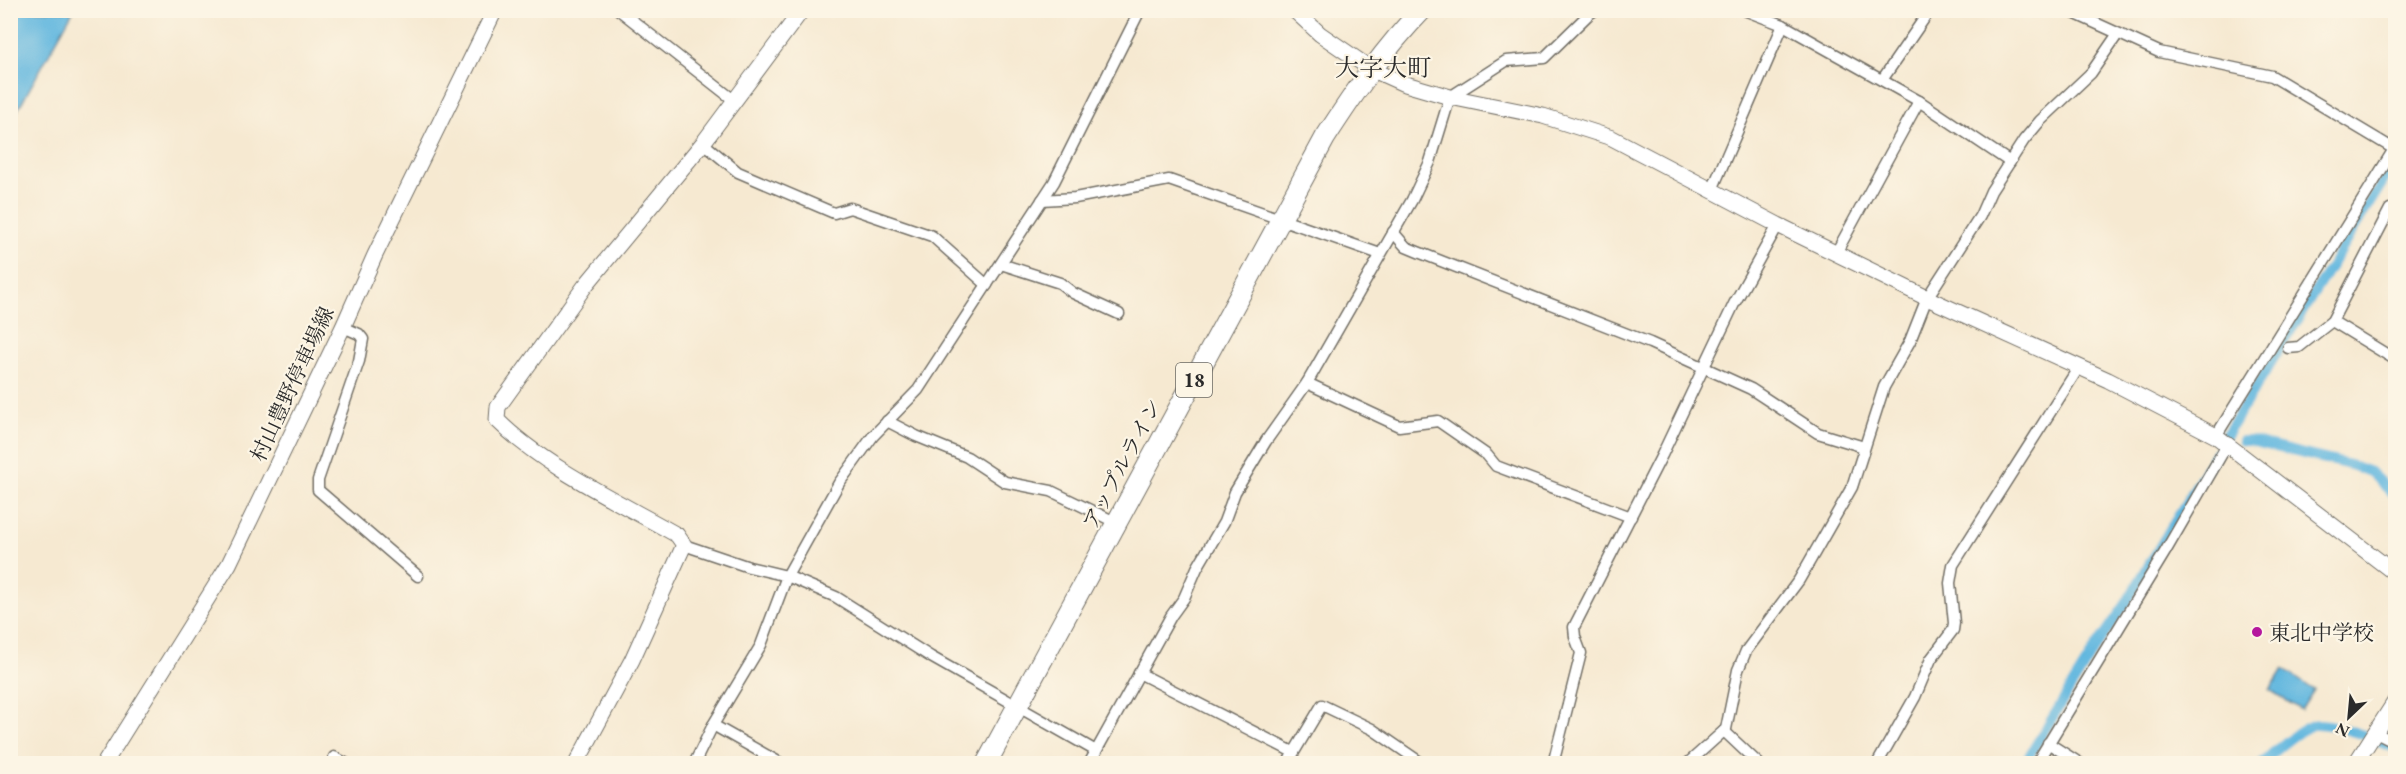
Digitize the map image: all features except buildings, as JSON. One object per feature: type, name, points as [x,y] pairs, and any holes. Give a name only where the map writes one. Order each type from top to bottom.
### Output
[{"type":"highway","name":"アップルライン","points":[[986,764],[1325,138],[1394,38],[1422,10]]},
{"type":"street","name":"村山豊野停車場線","points":[[104,764],[229,564],[343,327],[375,255],[495,10]]},
{"type":"street","points":[[619,10],[735,101]]},
{"type":"street","points":[[802,10],[703,144],[585,286],[498,407],[497,420],[514,436],[581,481],[677,535],[684,545],[749,567],[786,576],[836,597],[1016,707],[1096,751]]},
{"type":"street","points":[[694,764],[713,725],[761,645],[786,576],[839,483],[873,436],[918,390],[1042,200],[1078,137],[1126,34],[1140,10]]},
{"type":"street","points":[[1294,10],[1320,34],[1371,69],[1402,83],[1450,97],[1543,116],[1612,138],[1778,225],[1927,298],[2079,367],[2221,441],[2396,574]]},
{"type":"street","points":[[1089,764],[1171,616],[1184,598],[1197,568],[1224,522],[1234,492],[1307,383],[1393,232],[1430,162],[1450,97],[1506,61],[1544,58],[1588,14],[1595,10]]},
{"type":"street","points":[[1744,10],[1783,25],[1919,101],[2010,162]]},
{"type":"street","points":[[1882,80],[1930,10]]},
{"type":"street","points":[[2036,764],[2165,552],[2221,441],[2395,148],[2272,76],[2159,52],[2067,10]]},
{"type":"street","points":[[1712,190],[1783,25]]},
{"type":"street","points":[[1687,764],[1724,731],[1730,715],[1738,670],[1746,651],[1799,580],[1852,487],[1888,378],[1910,341],[1927,298],[1980,216],[1991,190],[2010,162],[2040,121],[2091,73],[2118,34]]},
{"type":"street","points":[[1836,253],[1919,101]]},
{"type":"street","points":[[703,144],[738,172],[834,213],[850,208],[932,236],[987,285]]},
{"type":"street","points":[[1042,200],[1075,198],[1169,180],[1380,254]]},
{"type":"street","points":[[2289,348],[2298,346],[2331,321],[2390,209]]},
{"type":"street","points":[[1553,764],[1581,653],[1574,627],[1631,517],[1734,304],[1778,225]]},
{"type":"street","points":[[1393,232],[1406,246],[1418,252],[1618,330],[1705,367],[1765,396],[1818,433],[1864,447]]},
{"type":"street","points":[[1001,264],[1059,283],[1073,293],[1119,314]]},
{"type":"street","points":[[2331,321],[2396,360]]},
{"type":"street","points":[[343,327],[359,334],[363,339],[359,361],[318,480],[318,490],[418,576]]},
{"type":"street","points":[[1877,764],[1915,697],[1931,659],[1953,630],[1950,583],[1953,564],[2079,367]]},
{"type":"street","points":[[1307,383],[1399,426],[1438,421],[1487,455],[1496,466],[1631,517]]},
{"type":"street","points":[[887,421],[967,457],[1005,482],[1051,491],[1117,523]]},
{"type":"street","points":[[576,764],[632,660],[684,545]]},
{"type":"street","points":[[1139,673],[1293,752]]},
{"type":"street","points":[[2355,764],[2396,700]]},
{"type":"street","points":[[1287,764],[1322,705],[1372,729],[1424,764]]},
{"type":"street","points":[[713,725],[782,764]]},
{"type":"street","points":[[1724,731],[1760,764]]},
{"type":"street","points":[[2374,732],[2396,743]]},
{"type":"street","points":[[2048,743],[2080,764]]},
{"type":"street","points":[[334,757],[347,764]]},
{"type":"water","points":[[10,11],[73,11],[11,122]]},
{"type":"water","points":[[2283,669],[2314,690],[2301,710],[2270,690]]},
{"type":"waterway","points":[[2226,435],[2396,161]]},
{"type":"waterway","points":[[2242,441],[2354,466],[2370,472],[2396,497]]},
{"type":"waterway","points":[[2024,764],[2096,647],[2125,605],[2216,452]]},
{"type":"waterway","points":[[2261,764],[2288,740],[2312,725],[2330,725],[2364,735]]},
{"type":"waterway","points":[[2378,741],[2396,749]]},
{"type":"place","name":"東北中学校","points":[[2257,632]]},
{"type":"district","name":"大字大町","points":[[1383,67]]}]
